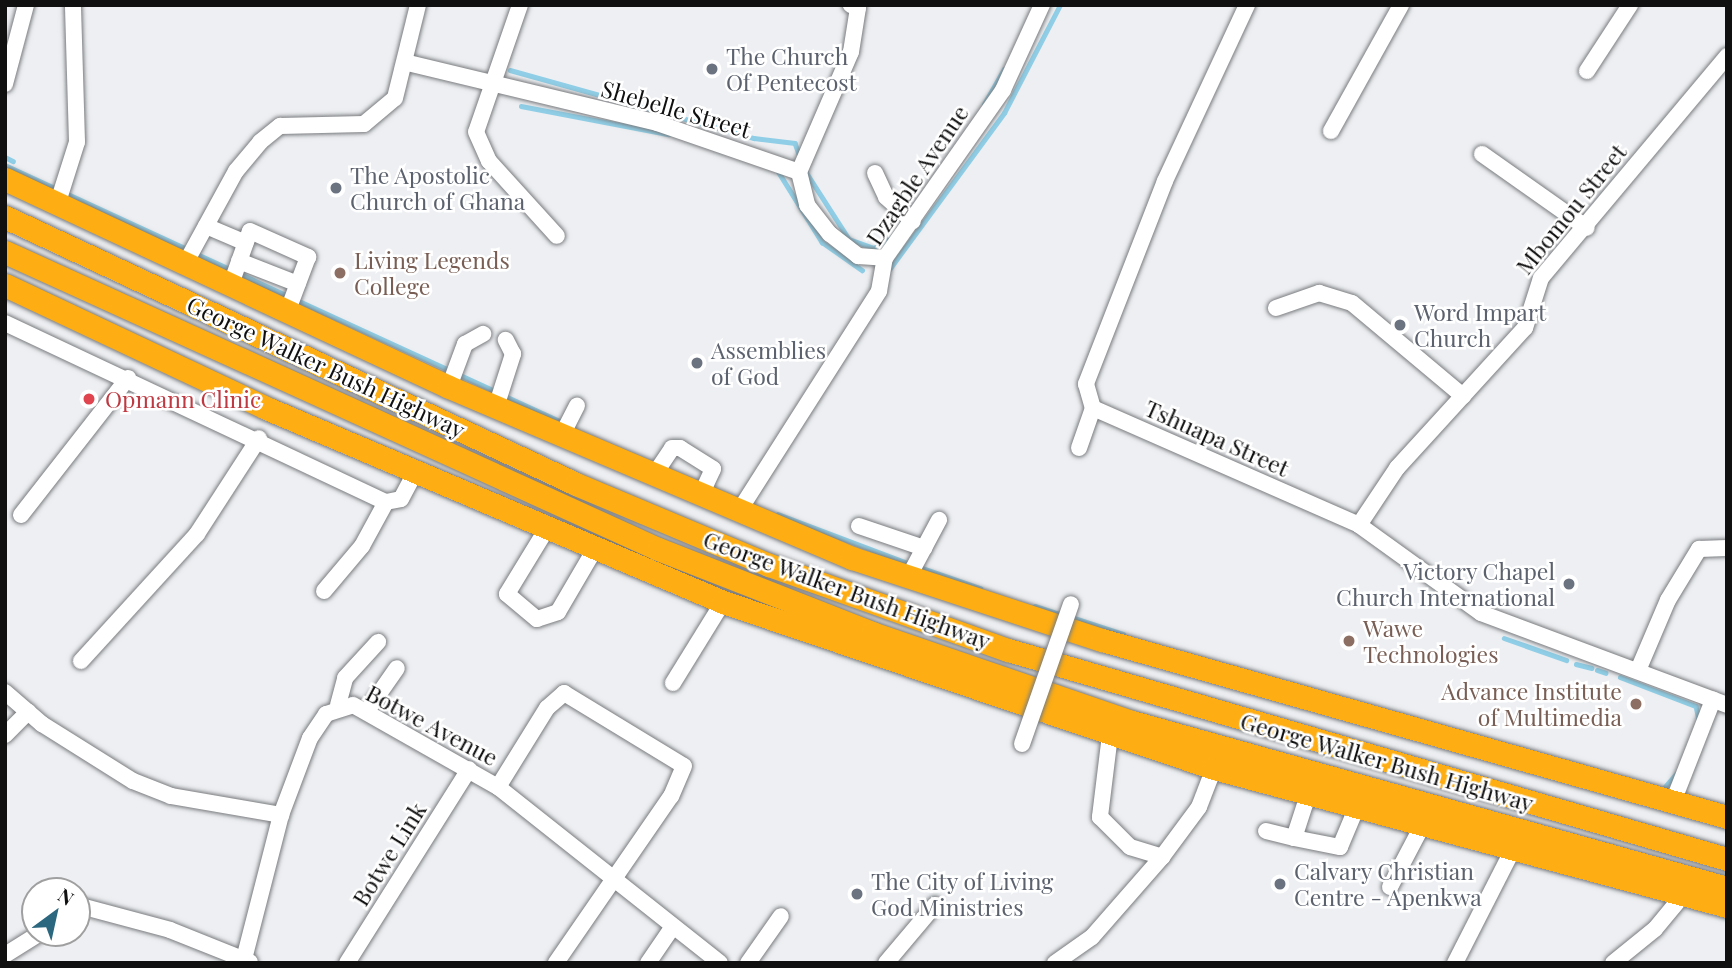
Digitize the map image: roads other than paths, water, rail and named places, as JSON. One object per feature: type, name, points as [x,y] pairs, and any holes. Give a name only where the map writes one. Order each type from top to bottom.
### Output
[{"type":"highway","points":[[5,179],[449,387],[739,511],[908,578],[1727,817]]},
{"type":"highway","name":"George Walker Bush Highway","points":[[5,217],[576,484],[782,569],[1151,694],[1727,859]]},
{"type":"highway","name":"George Walker Bush Highway","points":[[5,252],[658,549],[872,633],[1132,722],[1727,888]]},
{"type":"highway","points":[[5,285],[593,552],[723,602],[1214,768],[1421,828],[1513,849],[1727,906]]},
{"type":"highway","points":[[1132,722],[1214,768],[1380,792]]},
{"type":"street","points":[[5,84],[26,5]]},
{"type":"street","points":[[58,202],[77,142],[73,5]]},
{"type":"street","points":[[185,264],[260,142],[281,126],[364,124],[395,98],[408,63],[418,5]]},
{"type":"street","points":[[520,5],[491,83],[477,132],[485,151],[557,236]]},
{"type":"street","points":[[851,5],[858,8],[850,52],[799,172],[807,205],[830,234],[858,256],[885,258]]},
{"type":"street","name":"Dzagble Avenue","points":[[739,511],[879,291],[885,258],[1003,90],[1042,5]]},
{"type":"street","points":[[1079,448],[1093,408],[1086,384],[1171,168],[1247,5]]},
{"type":"street","points":[[1331,131],[1401,5]]},
{"type":"street","points":[[1587,71],[1630,5]]},
{"type":"street","name":"Mbomou Street","points":[[1359,525],[1397,468],[1525,328],[1534,289],[1727,56]]},
{"type":"street","name":"Shebelle Street","points":[[408,63],[657,123],[799,172]]},
{"type":"street","points":[[1482,154],[1587,228]]},
{"type":"street","points":[[875,173],[886,197],[913,221]]},
{"type":"street","points":[[206,226],[246,243]]},
{"type":"street","points":[[231,284],[250,231],[308,257],[288,310]]},
{"type":"street","points":[[239,261],[298,284]]},
{"type":"street","points":[[1276,308],[1319,293],[1352,303],[1463,396]]},
{"type":"street","points":[[5,323],[259,438],[386,502],[401,499],[415,473]]},
{"type":"street","points":[[449,387],[465,344],[483,334]]},
{"type":"street","points":[[496,407],[513,354],[506,340]]},
{"type":"street","points":[[21,515],[128,378]]},
{"type":"street","points":[[562,435],[577,406]]},
{"type":"street","name":"Tshuapa Street","points":[[1093,408],[1359,525],[1482,614],[1639,668],[1720,703],[1673,802]]},
{"type":"street","points":[[81,661],[197,534],[259,438]]},
{"type":"street","points":[[654,475],[672,448],[680,448],[713,469],[701,495]]},
{"type":"street","points":[[324,591],[362,547],[386,502]]},
{"type":"street","points":[[908,578],[939,520]]},
{"type":"street","points":[[859,526],[924,548]]},
{"type":"street","points":[[546,530],[507,594],[537,619],[558,612],[593,552]]},
{"type":"street","points":[[1639,668],[1668,600],[1699,550],[1727,548]]},
{"type":"street","points":[[673,683],[723,602]]},
{"type":"street","points":[[1022,744],[1071,604]]},
{"type":"street","points":[[338,705],[345,678],[378,642]]},
{"type":"street","points":[[367,710],[397,668]]},
{"type":"street","points":[[5,692],[28,712],[133,781],[171,796],[281,815]]},
{"type":"street","points":[[498,787],[547,708],[564,693],[680,761],[682,780],[556,963]]},
{"type":"street","name":"Botwe Avenue","points":[[246,961],[281,815],[310,738],[338,705],[367,710],[498,787],[611,883],[720,963]]},
{"type":"street","points":[[5,735],[28,712]]},
{"type":"street","points":[[1110,735],[1100,817],[1130,847],[1163,857]]},
{"type":"street","points":[[1055,963],[1100,929],[1163,857],[1199,807],[1214,768]]},
{"type":"street","name":"Botwe Link","points":[[346,963],[469,769]]},
{"type":"street","points":[[1294,838],[1308,795]]},
{"type":"street","points":[[1266,831],[1340,847],[1356,809]]},
{"type":"street","points":[[1390,887],[1421,828]]},
{"type":"street","points":[[1455,963],[1513,849]]},
{"type":"street","points":[[1613,963],[1655,929],[1684,894]]},
{"type":"street","points":[[887,963],[935,905]]},
{"type":"street","points":[[91,910],[246,961]]},
{"type":"street","points":[[748,963],[781,916]]},
{"type":"street","points":[[648,963],[672,928]]},
{"type":"street","points":[[5,955],[21,945]]},
{"type":"waterway","points":[[888,271],[1004,113],[1060,5]]},
{"type":"waterway","points":[[984,104],[1004,69]]},
{"type":"waterway","points":[[510,70],[754,138],[795,143],[800,157]]},
{"type":"waterway","points":[[521,106],[668,134]]},
{"type":"waterway","points":[[5,157],[13,161]]},
{"type":"waterway","points":[[5,165],[189,250]]},
{"type":"waterway","points":[[778,171],[822,242],[862,270]]},
{"type":"waterway","points":[[806,172],[849,239],[874,248],[892,237]]},
{"type":"waterway","points":[[197,254],[497,392]]},
{"type":"waterway","points":[[505,396],[564,423]]},
{"type":"waterway","points":[[778,514],[910,564]]},
{"type":"waterway","points":[[919,567],[980,588]]},
{"type":"waterway","points":[[1035,606],[1063,615]]},
{"type":"waterway","points":[[1071,617],[1123,634]]},
{"type":"waterway","points":[[1504,638],[1566,660]]},
{"type":"waterway","points":[[1576,664],[1592,668]]},
{"type":"waterway","points":[[1597,670],[1606,673]]},
{"type":"waterway","points":[[1620,677],[1696,706],[1699,720]]},
{"type":"waterway","points":[[1663,789],[1677,773]]},
{"type":"place","name":"The Church Of Pentecost","points":[[712,69]]},
{"type":"place","name":"The Apostolic Church of Ghana","points":[[336,188]]},
{"type":"place","name":"Living Legends College","points":[[340,273]]},
{"type":"place","name":"Word Impart Church","points":[[1400,325]]},
{"type":"place","name":"Assemblies of God","points":[[697,363]]},
{"type":"place","name":"Opmann Clinic","points":[[89,399]]},
{"type":"place","name":"Victory Chapel Church International","points":[[1569,584]]},
{"type":"place","name":"Wawe Technologies","points":[[1349,641]]},
{"type":"place","name":"Advance Institute of Multimedia","points":[[1636,704]]},
{"type":"place","name":"Calvary Christian Centre - Apenkwa","points":[[1280,884]]},
{"type":"place","name":"The City of Living God Ministries","points":[[857,894]]}]
